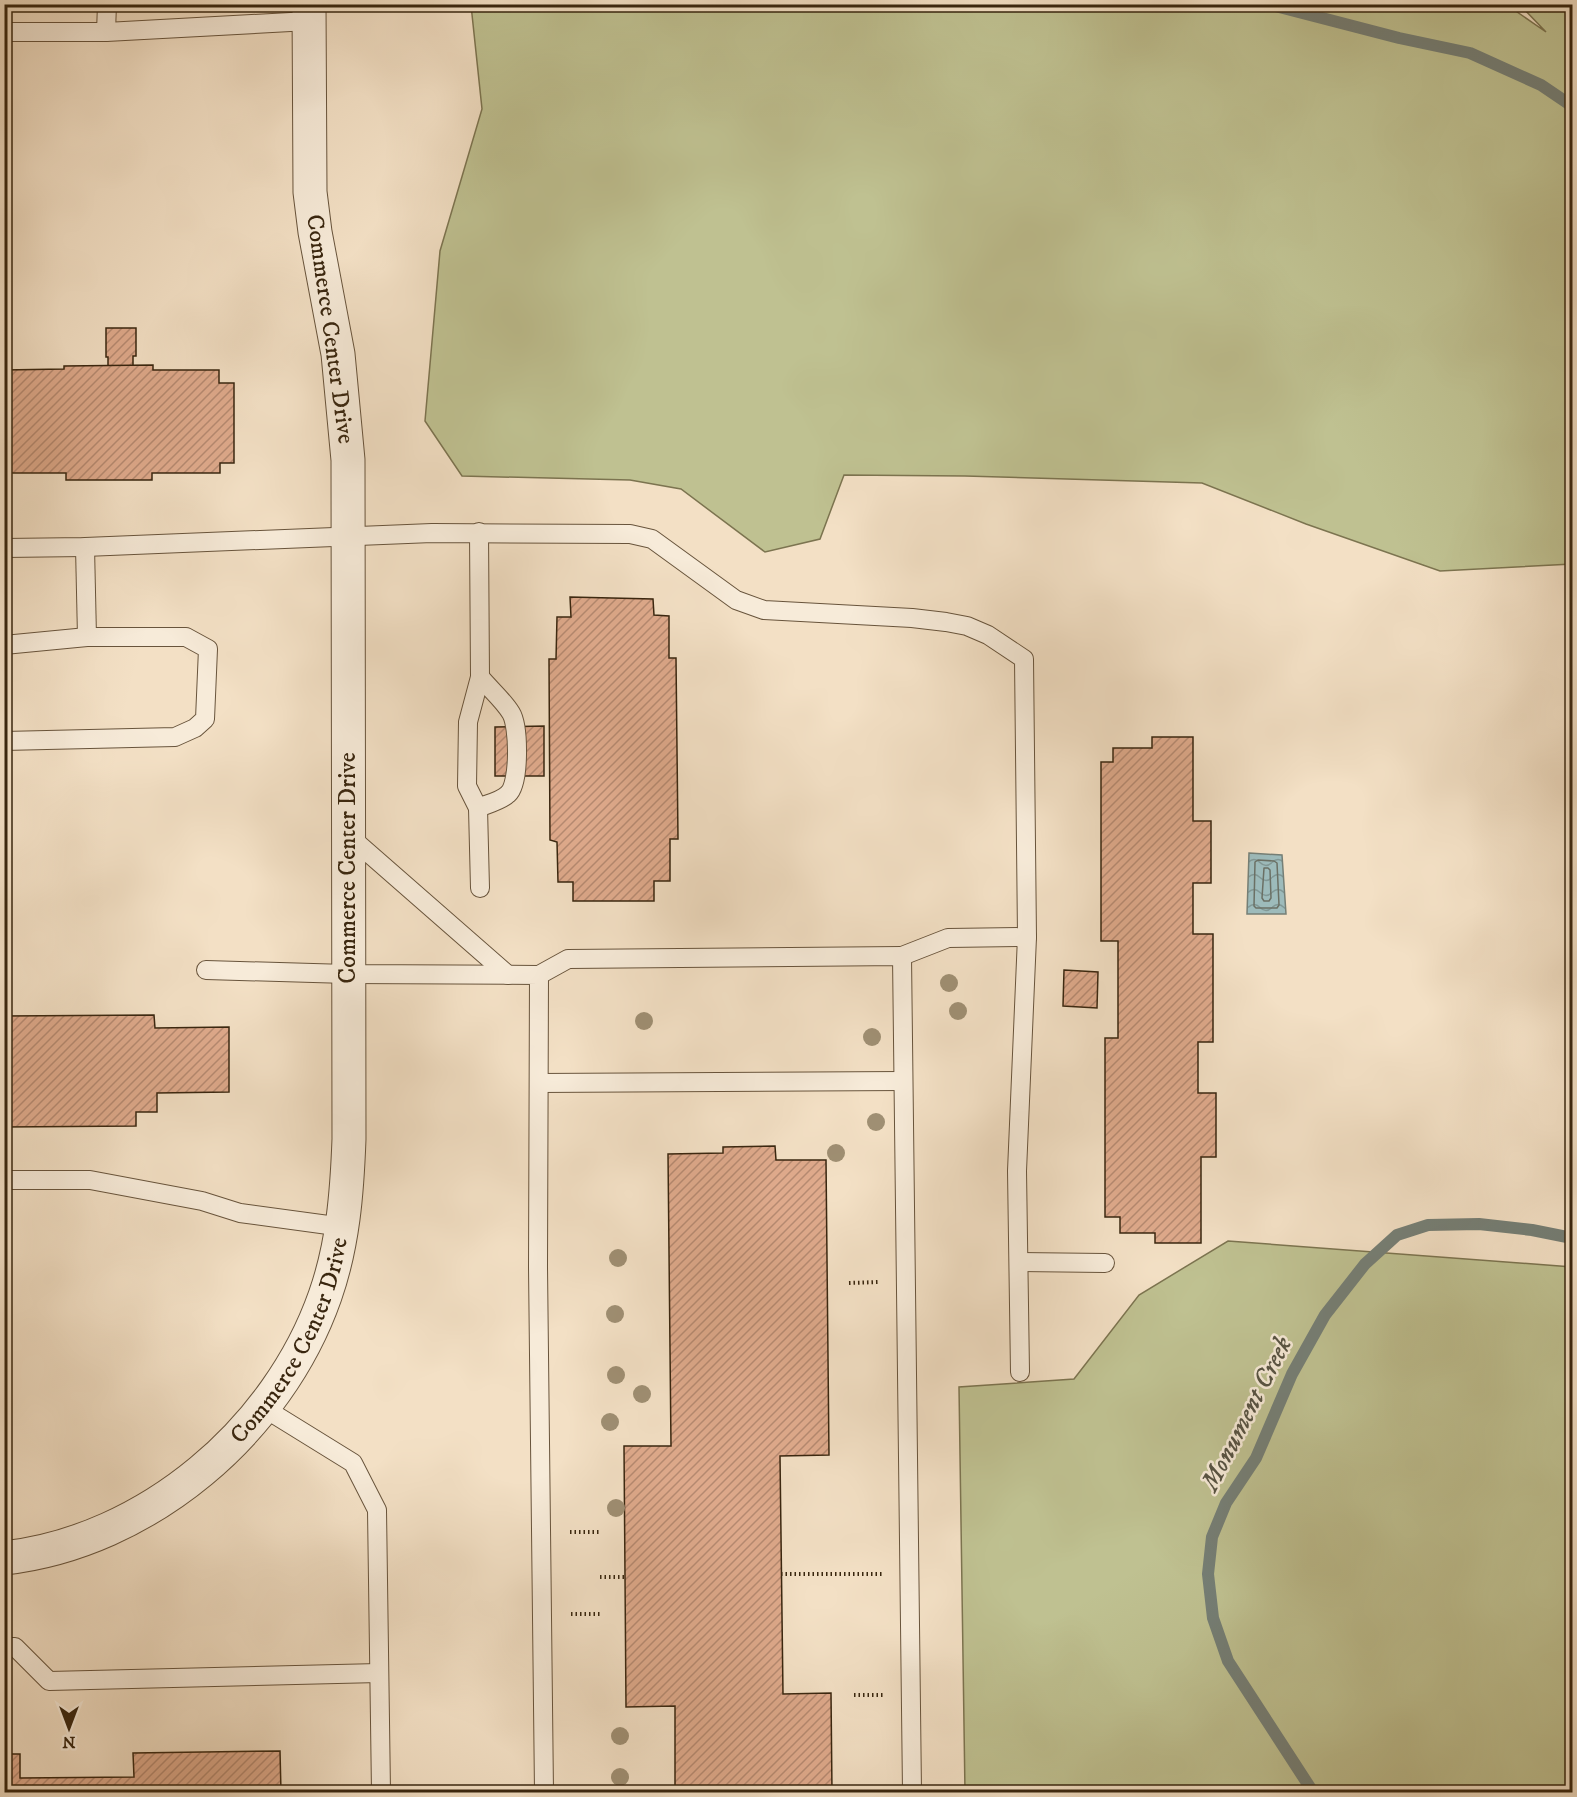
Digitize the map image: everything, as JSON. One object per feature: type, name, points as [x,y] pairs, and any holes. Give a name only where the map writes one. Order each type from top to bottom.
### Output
[{"type":"street","name":"Commerce Center Drive","points":[[4,1558],[60,1548],[145,1510],[208,1467],[264,1408],[311,1332],[326,1295],[343,1227],[349,1140],[348,459],[338,354],[315,232],[310,192],[309,13]]},
{"type":"lane","points":[[106,32],[107,4]]},
{"type":"lane","points":[[4,32],[106,32],[309,13]]},
{"type":"lane","points":[[479,532],[480,677],[468,722],[467,786],[478,808],[480,888]]},
{"type":"lane","points":[[4,548],[479,532],[642,535],[652,539],[736,600],[764,610],[946,622],[967,626],[988,635],[1024,659],[1027,937],[1017,1171],[1020,1372]]},
{"type":"lane","points":[[85,547],[87,637]]},
{"type":"lane","points":[[4,645],[87,637],[186,637],[208,649],[205,719],[195,728],[176,737],[4,741]]},
{"type":"lane","points":[[478,808],[507,796],[514,784],[516,774],[514,721],[510,712],[480,677]]},
{"type":"lane","points":[[348,835],[508,975]]},
{"type":"lane","points":[[206,970],[347,974],[538,975],[568,959],[902,956],[948,938],[1027,937]]},
{"type":"lane","points":[[902,956],[912,1792]]},
{"type":"lane","points":[[538,975],[538,1267],[544,1792]]},
{"type":"lane","points":[[539,1083],[903,1081]]},
{"type":"lane","points":[[4,1180],[90,1180],[202,1201],[240,1213],[343,1227]]},
{"type":"lane","points":[[1019,1263],[1105,1263]]},
{"type":"lane","points":[[264,1408],[353,1463],[377,1510],[381,1792]]},
{"type":"lane","points":[[4,1647],[15,1647],[49,1681],[379,1673]]},
{"type":"path","points":[[781,1574],[852,1574]]},
{"type":"path","points":[[600,1577],[625,1577]]},
{"type":"green space","points":[[471,5],[1507,5],[1546,32],[1520,5],[1572,5],[1572,564],[1440,571],[1306,524],[1202,483],[965,476],[844,475],[820,539],[765,552],[681,489],[630,480],[462,476],[425,421],[440,251],[482,109]]},
{"type":"green space","points":[[1228,1241],[1572,1267],[1572,1792],[965,1792],[959,1387],[1074,1379],[1139,1295]]},
{"type":"water","points":[[1249,853],[1282,855],[1286,914],[1247,914]]},
{"type":"building","points":[[106,328],[136,328],[136,356],[133,356],[133,366],[108,366]]},
{"type":"building","points":[[153,365],[153,370],[219,370],[219,383],[234,383],[234,463],[220,463],[220,473],[152,473],[152,480],[66,480],[66,473],[4,473],[4,370],[64,369],[64,366]]},
{"type":"building","points":[[570,597],[653,599],[654,615],[669,616],[669,658],[676,658],[678,839],[670,839],[670,881],[654,881],[654,901],[573,901],[573,882],[558,882],[557,842],[550,840],[549,659],[556,659],[557,617],[571,617]]},
{"type":"building","points":[[544,726],[544,776],[495,776],[495,727]]},
{"type":"building","points":[[1152,737],[1193,737],[1193,821],[1211,821],[1211,883],[1193,883],[1193,934],[1213,934],[1213,1042],[1198,1042],[1198,1093],[1216,1093],[1216,1157],[1201,1157],[1201,1243],[1155,1243],[1155,1233],[1120,1233],[1120,1217],[1105,1217],[1105,1038],[1118,1038],[1118,941],[1101,941],[1101,762],[1113,762],[1113,748],[1152,748]]},
{"type":"building","points":[[1064,970],[1098,972],[1097,1008],[1063,1006]]},
{"type":"building","points":[[154,1015],[155,1028],[229,1027],[229,1092],[157,1093],[157,1112],[136,1112],[136,1126],[4,1127],[4,1016]]},
{"type":"building","points":[[775,1146],[776,1160],[826,1160],[829,1455],[780,1456],[783,1694],[831,1693],[832,1792],[675,1792],[675,1706],[626,1707],[624,1446],[671,1446],[668,1154],[723,1153],[723,1147]]},
{"type":"building","points":[[280,1751],[281,1792],[4,1792],[4,1754],[20,1754],[20,1778],[134,1777],[133,1753]]},
{"type":"waterway","name":"Monument Creek","points":[[1268,4],[1399,38],[1470,53],[1541,85],[1572,106]]},
{"type":"waterway","name":"Monument Creek","points":[[1313,1792],[1228,1661],[1213,1618],[1208,1574],[1212,1537],[1226,1503],[1256,1458],[1292,1374],[1325,1315],[1365,1264],[1397,1235],[1428,1225],[1479,1224],[1532,1230],[1572,1238]]}]
